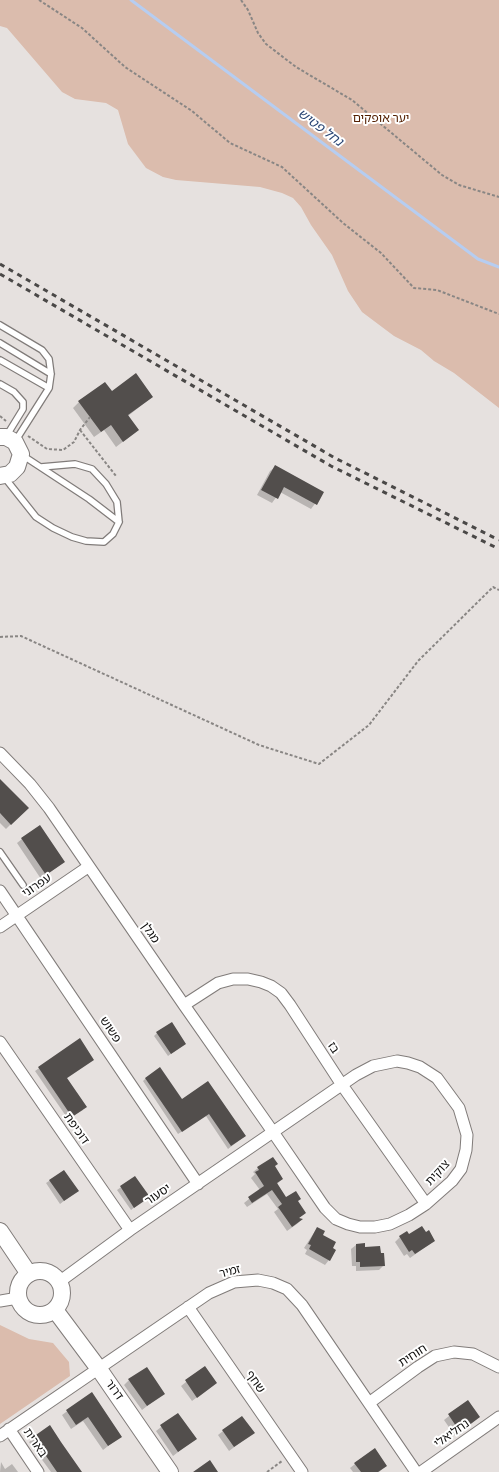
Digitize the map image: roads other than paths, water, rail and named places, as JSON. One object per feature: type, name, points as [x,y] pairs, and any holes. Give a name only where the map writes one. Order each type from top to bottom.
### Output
[{"type":"street","points":[[2,476],[10,474],[17,468],[13,440]]},
{"type":"street","name":"מגלן","points":[[0,754],[30,784],[272,1132]]},
{"type":"street","name":"עפרוני","points":[[0,927],[88,867]]},
{"type":"street","name":"פשוש","points":[[0,891],[198,1184]]},
{"type":"street","name":"בז","points":[[184,1005],[218,983],[233,979],[248,979],[271,986],[281,993],[342,1085],[426,1204]]},
{"type":"street","name":"דוכיפת","points":[[0,1042],[130,1230]]},
{"type":"street","name":"צוקית","points":[[397,1061],[420,1067],[437,1078],[459,1108],[467,1135],[466,1150],[461,1169],[452,1180],[426,1204],[409,1215],[390,1224],[375,1227],[360,1227],[348,1224],[336,1218],[325,1208],[272,1132],[373,1066],[397,1061]]},
{"type":"street","name":"יסעור","points":[[59,1282],[130,1230],[272,1132]]},
{"type":"street","points":[[0,1230],[29,1274]]},
{"type":"street","points":[[40,1271],[45,1272],[51,1274],[59,1282],[62,1296],[55,1310],[44,1315],[33,1314],[24,1308],[18,1298],[19,1287],[29,1274],[40,1271]]},
{"type":"street","name":"זמיר","points":[[0,1436],[208,1293],[234,1282],[258,1280],[273,1283],[287,1289],[302,1305],[416,1472]]},
{"type":"street","points":[[0,1301],[18,1298]]},
{"type":"street","name":"שחף","points":[[188,1307],[302,1472]]},
{"type":"street","name":"דרור","points":[[55,1310],[99,1369],[170,1472]]},
{"type":"street","name":"חוחית","points":[[369,1403],[435,1356],[454,1352],[474,1354],[499,1367]]},
{"type":"street","name":"נחליאלי","points":[[421,1472],[499,1417]]},
{"type":"street","name":"בארית","points":[[9,1429],[38,1472]]},
{"type":"lane","points":[[0,325],[42,350],[48,359],[52,374],[48,388],[13,440]]},
{"type":"lane","points":[[0,343],[52,374]]},
{"type":"lane","points":[[0,360],[48,388]]},
{"type":"lane","points":[[0,384],[14,392],[23,402],[23,409],[13,440]]},
{"type":"lane","points":[[13,440],[41,467],[89,499],[119,522]]},
{"type":"lane","points":[[2,476],[36,517],[53,528],[72,537],[86,541],[104,542],[113,534],[119,522],[117,502],[106,484],[92,469],[75,464],[41,467]]},
{"type":"lane","points":[[0,852],[23,885]]},
{"type":"waterway","name":"נחל פטיש","points":[[131,0],[478,259],[499,267]]},
{"type":"railway","points":[[0,264],[335,458],[499,540]]},
{"type":"railway","points":[[0,274],[331,466],[499,549]]},
{"type":"park label","name":"יער אופקים","points":[[381,119]]}]
